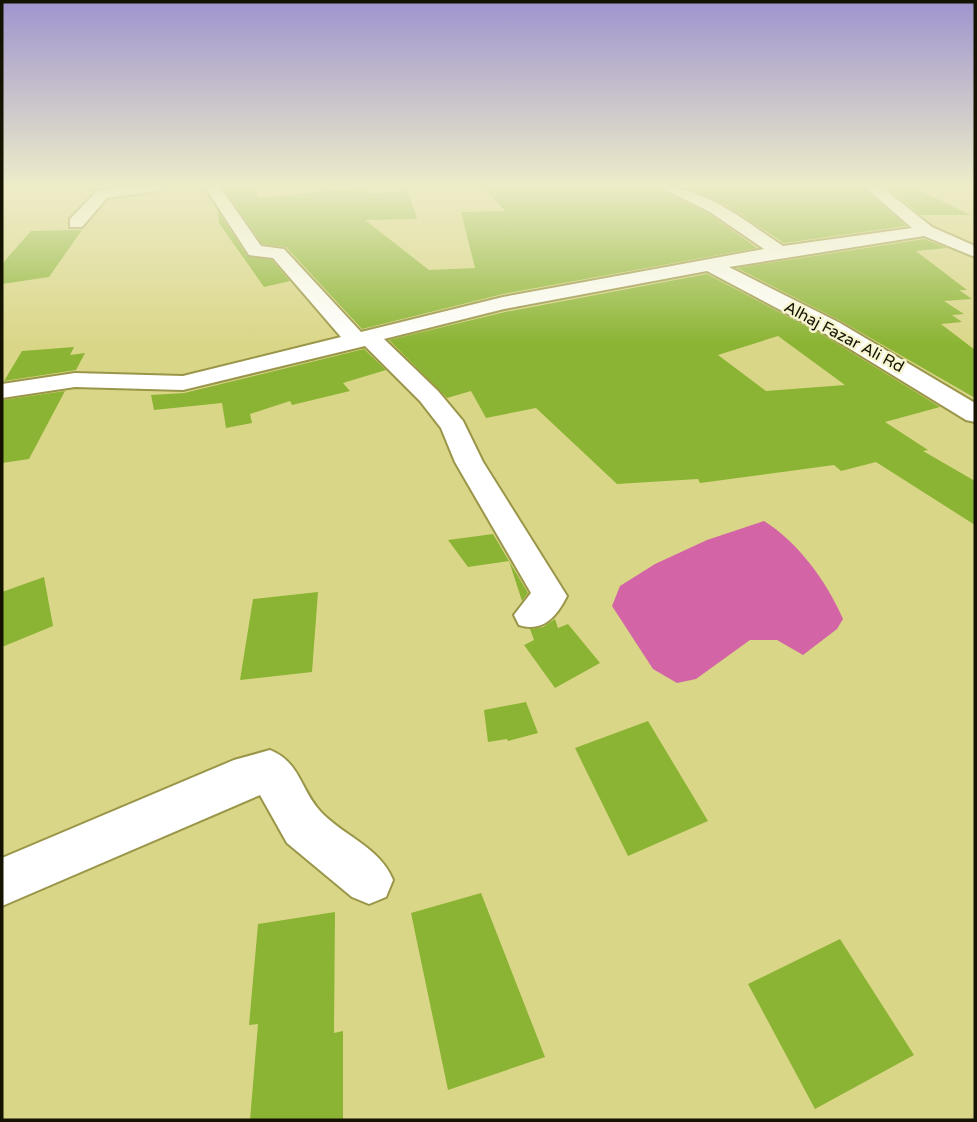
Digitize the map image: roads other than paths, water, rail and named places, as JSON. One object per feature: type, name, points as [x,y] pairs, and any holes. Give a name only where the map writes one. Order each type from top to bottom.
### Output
[{"type":"street","points":[[247,239],[255,251],[278,253],[364,339],[429,396],[454,427],[469,462],[550,596],[532,615]]},
{"type":"street","points":[[761,239],[780,252]]},
{"type":"street","points":[[2,391],[75,380],[183,383],[503,303],[780,252],[868,239]]},
{"type":"street","points":[[946,239],[975,252]]},
{"type":"street","name":"Alhaj Fazar Ali Rd","points":[[710,265],[832,328],[975,414]]},
{"type":"street","points":[[2,882],[234,782],[270,771],[303,827],[369,880]]}]
